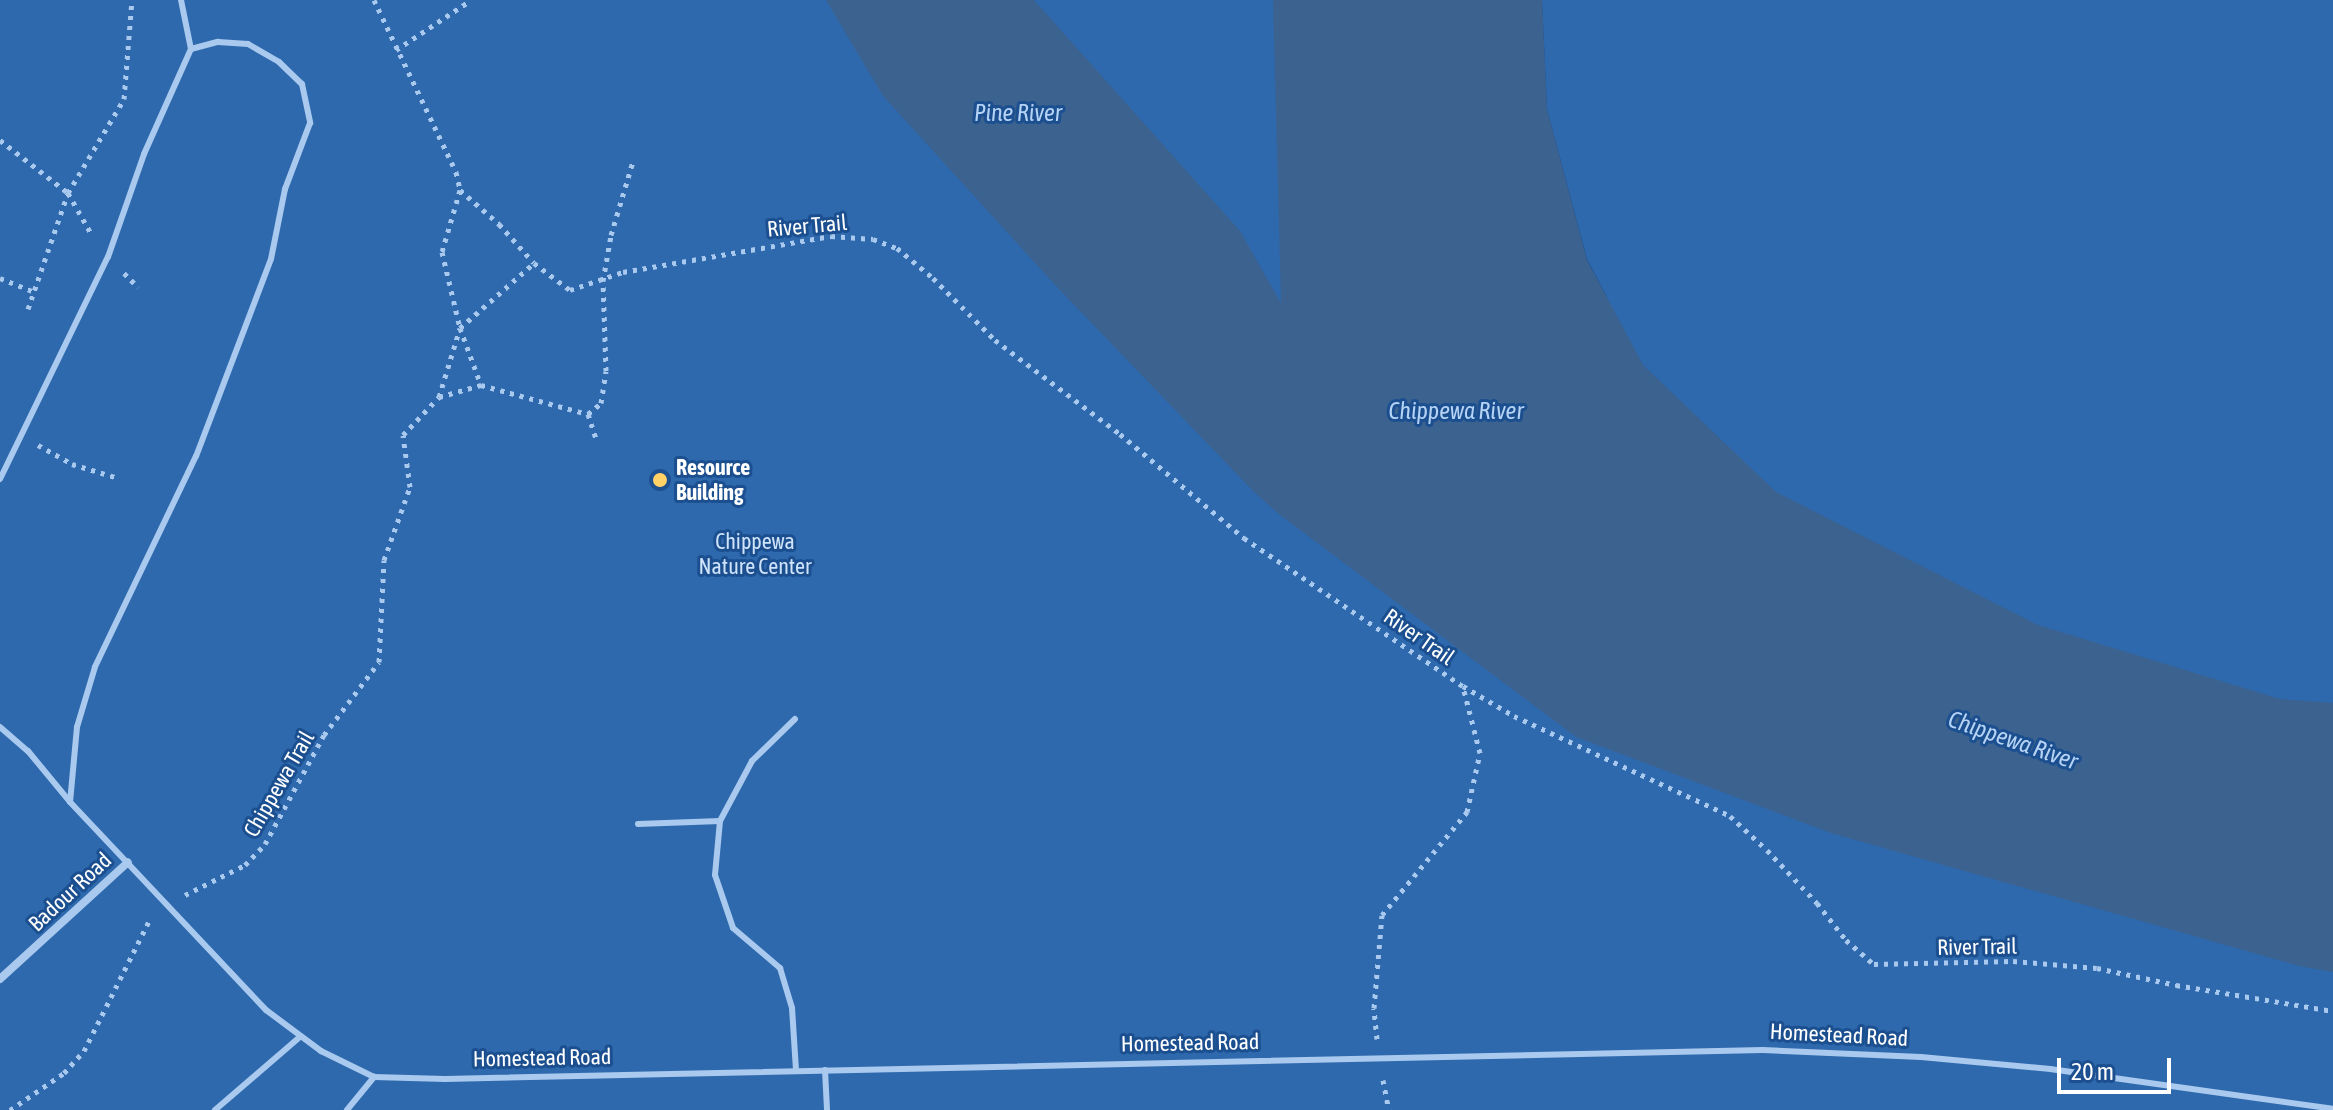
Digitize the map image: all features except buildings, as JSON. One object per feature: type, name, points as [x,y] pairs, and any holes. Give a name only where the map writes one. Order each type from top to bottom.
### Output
[{"type":"street","name":"Badour Road","points":[[0,979],[128,862]]},
{"type":"lane","points":[[0,479],[108,257],[144,154],[191,49],[181,0]]},
{"type":"lane","points":[[70,802],[77,727],[95,667],[196,456],[271,259],[285,189],[310,123],[302,84],[279,62],[248,44],[218,42],[191,49]]},
{"type":"lane","points":[[795,719],[752,761],[720,821],[715,875],[733,928],[780,968],[792,1008],[796,1070]]},
{"type":"lane","name":"Homestead Road","points":[[0,727],[28,751],[70,802],[169,903],[266,1010],[321,1051],[374,1077],[445,1079],[1763,1050],[1921,1057],[2050,1069],[2333,1109]]},
{"type":"lane","points":[[638,824],[720,821]]},
{"type":"lane","points":[[215,1110],[301,1036]]},
{"type":"lane","points":[[825,1070],[827,1110]]},
{"type":"lane","points":[[347,1110],[374,1077]]},
{"type":"path","points":[[28,309],[68,193],[124,99],[132,0]]},
{"type":"path","points":[[374,0],[456,172],[460,190],[442,252],[460,328],[481,385]]},
{"type":"path","points":[[396,50],[471,0]]},
{"type":"path","points":[[0,140],[68,193]]},
{"type":"path","points":[[588,414],[601,403],[606,371],[603,281],[611,235],[633,161]]},
{"type":"path","name":"River Trail","points":[[460,190],[499,224],[534,263],[570,290],[623,272],[805,239],[831,236],[873,239],[897,248],[933,278],[995,340],[1120,434],[1244,538],[1463,686],[1514,716],[1730,816],[1817,903],[1846,940],[1874,964],[2013,961],[2097,968],[2176,985],[2333,1011]]},
{"type":"path","points":[[439,397],[460,328],[534,263]]},
{"type":"path","points":[[0,278],[35,292]]},
{"type":"path","points":[[439,397],[481,385],[588,414]]},
{"type":"path","name":"Chippewa Trail","points":[[10,1110],[64,1073],[84,1051],[148,921],[169,903],[245,865],[265,844],[324,735],[379,662],[384,560],[410,487],[403,435],[439,397]]},
{"type":"path","points":[[588,414],[596,438]]},
{"type":"path","points":[[23,436],[72,464],[118,478]]},
{"type":"path","points":[[1389,1110],[1374,1008],[1382,915],[1467,812],[1480,753],[1463,686]]},
{"type":"green space","name":"Chippewa Nature Center","points":[[0,0],[1279,0],[1607,297],[1587,259],[1547,109],[1542,0],[2333,0],[2333,1110],[0,1110]]},
{"type":"water","name":"Chippewa River","points":[[826,0],[1034,0],[1240,231],[1281,303],[1273,0],[1542,0],[1547,109],[1587,260],[1643,365],[1776,492],[2038,625],[2280,699],[2333,703],[2333,972],[2299,966],[1831,833],[1576,737],[1280,515],[1254,492],[1056,286],[883,96]]},
{"type":"place","name":"Resource Building","points":[[660,480]]},
{"type":"water label","name":"Pine River","points":[[1018,113]]}]
